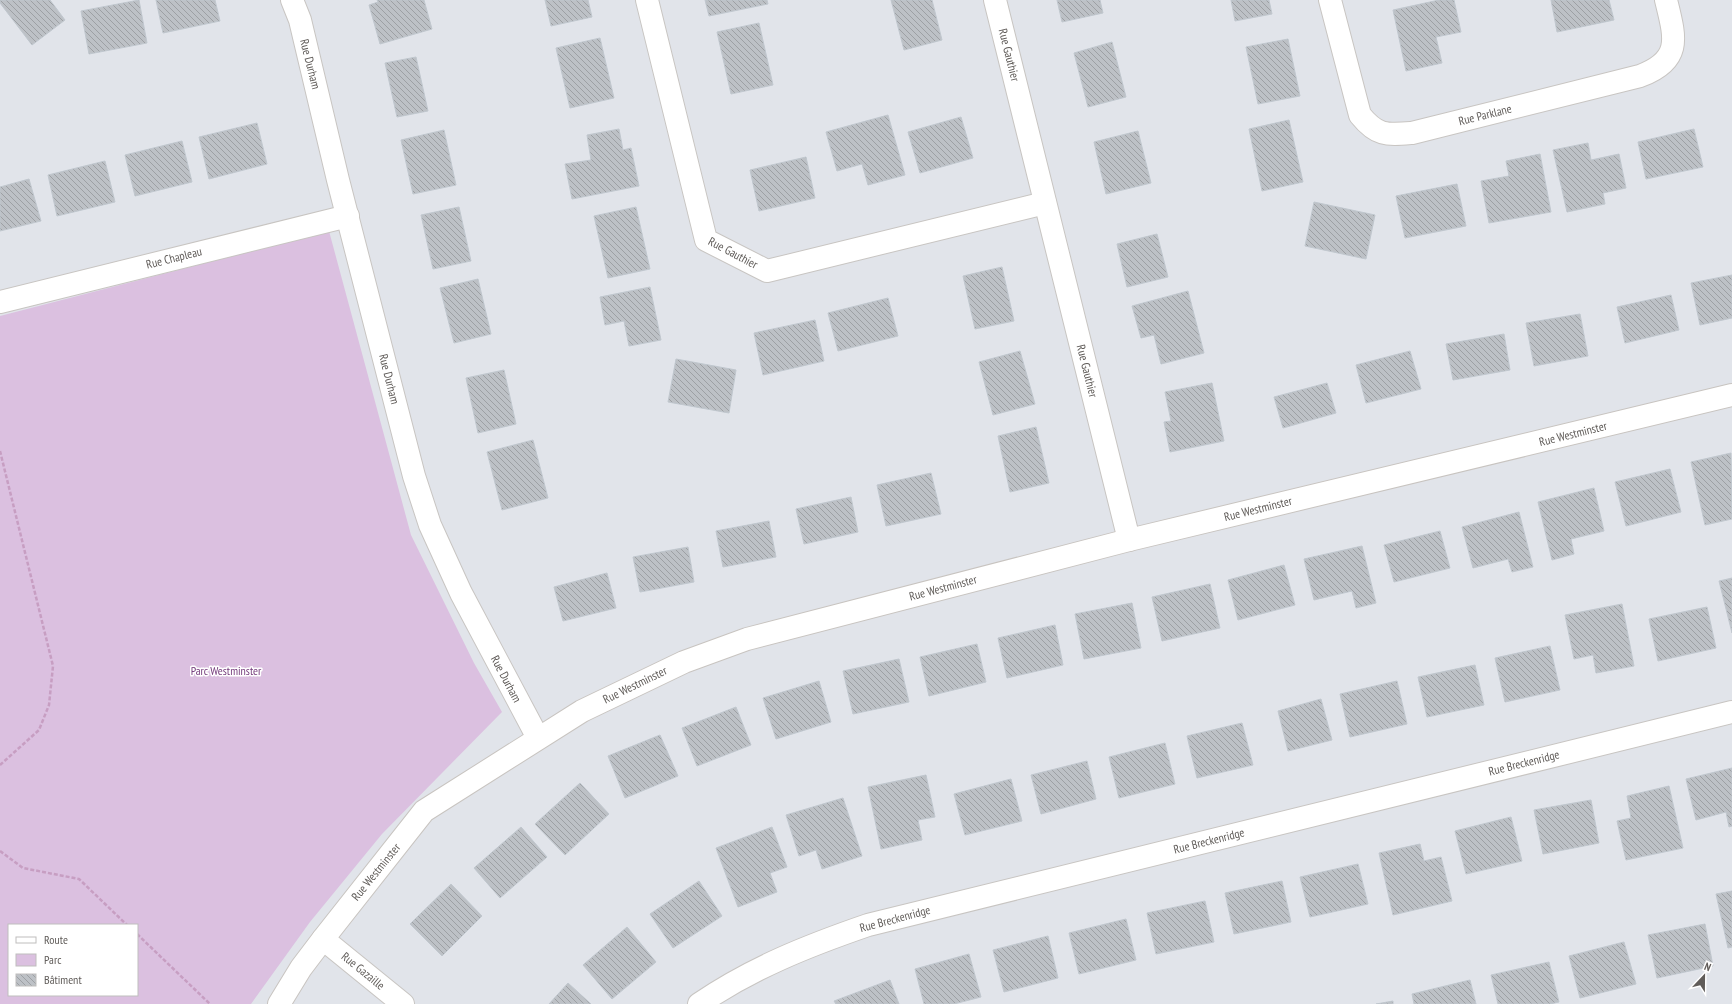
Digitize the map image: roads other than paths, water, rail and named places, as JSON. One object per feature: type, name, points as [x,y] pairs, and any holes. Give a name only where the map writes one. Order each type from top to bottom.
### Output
[{"type":"street","name":"Rue Durham","points":[[292,0],[300,20],[414,476],[430,525],[461,593],[538,738]]},
{"type":"street","name":"Rue Gauthier","points":[[647,0],[706,240],[767,271],[1045,203]]},
{"type":"street","name":"Rue Gauthier","points":[[995,0],[1129,540]]},
{"type":"street","name":"Rue Parklane","points":[[1330,0],[1360,115],[1372,129],[1391,135],[1412,133],[1640,76],[1654,71],[1664,62],[1672,50],[1675,36],[1666,0]]},
{"type":"street","name":"Rue Chapleau","points":[[0,302],[348,216]]},
{"type":"street","name":"Rue Westminster","points":[[279,1004],[301,968],[424,811],[582,711],[649,677],[716,649],[755,637],[1129,540],[1732,395]]},
{"type":"street","name":"Rue Breckenridge","points":[[699,1004],[764,965],[812,944],[868,925],[1732,712]]},
{"type":"street","name":"Rue Gazaille","points":[[323,939],[403,1004]]},
{"type":"park label","name":"Parc Westminster","points":[[226,671]]}]
